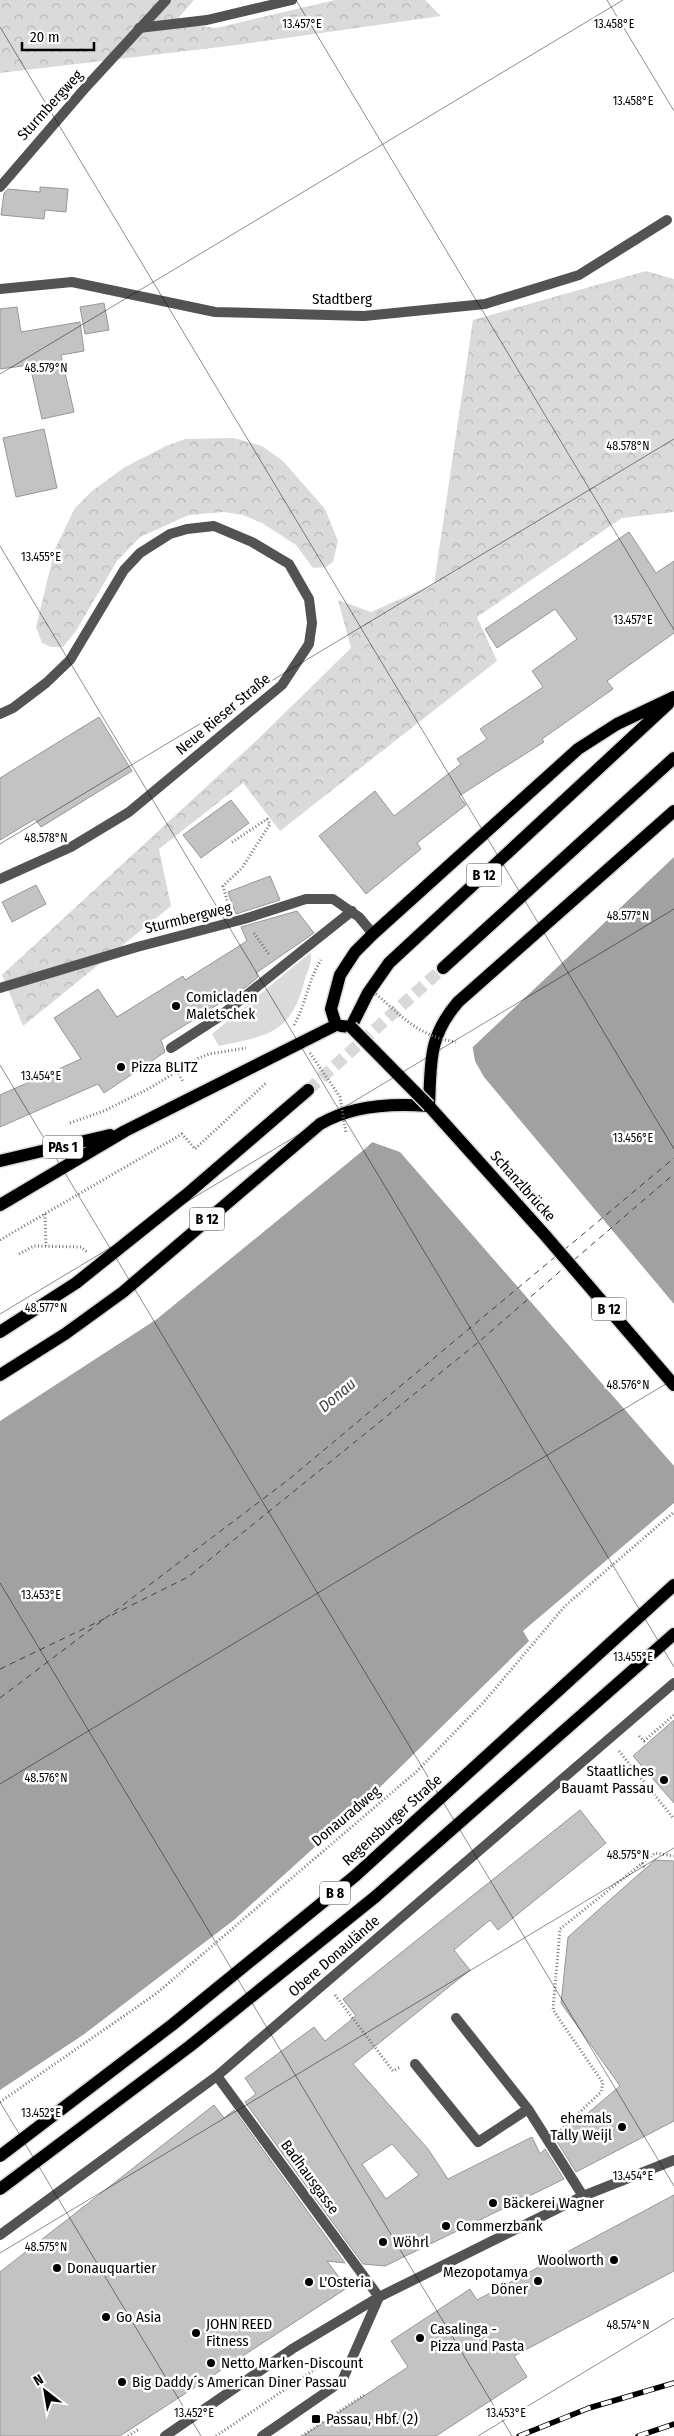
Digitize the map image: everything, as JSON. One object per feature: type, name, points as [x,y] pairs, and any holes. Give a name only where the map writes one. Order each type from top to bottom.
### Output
[{"type":"main road","name":"B 12","points":[[674,698],[389,963],[368,993],[361,1007],[343,1026],[331,1009],[340,975],[355,952],[373,934],[578,749],[617,724],[674,698]]},
{"type":"main road","name":"B 12","points":[[443,968],[674,758]]},
{"type":"main road","points":[[429,1106],[431,1059],[435,1038],[448,1014],[458,1002],[674,810]]},
{"type":"main road","points":[[0,1205],[125,1131],[343,1026]]},
{"type":"main road","name":"Schanzlbrücke","points":[[343,1026],[429,1106],[544,1234],[674,1385]]},
{"type":"main road","name":"B 12","points":[[0,1332],[76,1283],[186,1195],[308,1090]]},
{"type":"main road","name":"B 12","points":[[0,1375],[65,1334],[122,1292],[312,1130],[330,1118],[385,1106],[429,1106]]},
{"type":"main road","name":"PAs 1","points":[[0,1161],[125,1131]]},
{"type":"main road","name":"Regensburger Straße","points":[[0,2156],[172,2025],[355,1876],[674,1585]]},
{"type":"main road","name":"B 8","points":[[0,2189],[190,2046],[375,1897],[674,1634]]},
{"type":"street","name":"Sturmbergweg","points":[[0,187],[139,28],[166,0]]},
{"type":"street","points":[[139,28],[207,20],[292,0]]},
{"type":"street","name":"Stadtberg","points":[[0,290],[72,282],[215,312],[364,316],[476,305],[579,275],[667,220]]},
{"type":"street","name":"Neue Rieser Straße","points":[[0,714],[13,708],[46,684],[70,660],[124,570],[140,553],[170,534],[187,529],[214,526],[252,542],[289,564],[309,599],[312,623],[309,644],[282,685],[129,812],[71,847],[0,879]]},
{"type":"street","name":"Sturmbergweg","points":[[0,988],[137,947],[241,920],[306,898],[333,899],[352,911],[373,934]]},
{"type":"street","points":[[173,1052],[352,911]]},
{"type":"street","name":"Obere Donaulände","points":[[0,2235],[217,2076],[674,1683]]},
{"type":"street","points":[[456,2018],[528,2109],[583,2196]]},
{"type":"street","points":[[415,2064],[478,2142],[528,2109]]},
{"type":"street","name":"Badhausgasse","points":[[217,2076],[379,2296]]},
{"type":"street","points":[[165,2436],[292,2349],[379,2296],[583,2196],[674,2160]]},
{"type":"street","points":[[262,2436],[342,2381],[379,2296]]},
{"type":"path","points":[[231,843],[266,819],[270,824],[242,868],[223,886],[226,902],[279,969]]},
{"type":"path","points":[[376,994],[423,1033],[435,1038],[456,1042]]},
{"type":"path","points":[[291,1030],[306,997]]},
{"type":"path","points":[[67,1124],[104,1111],[150,1088],[176,1070],[209,1054],[248,1048]]},
{"type":"path","points":[[173,1052],[173,1065],[193,1098]]},
{"type":"path","points":[[303,1057],[310,1053],[340,1096],[346,1133]]},
{"type":"path","points":[[170,1071],[176,1070]]},
{"type":"path","points":[[0,1240],[182,1134],[195,1149],[266,1082]]},
{"type":"path","points":[[45,1214],[46,1246]]},
{"type":"path","points":[[18,1254],[34,1246],[81,1246],[101,1263]]},
{"type":"path","name":"Donauradweg","points":[[0,2102],[157,1993],[416,1772],[484,1703],[565,1606],[674,1512]]},
{"type":"path","points":[[644,1741],[674,1715]]},
{"type":"path","points":[[610,1739],[674,1819]]},
{"type":"path","points":[[549,2142],[601,2092],[603,2083],[554,2010],[560,1930],[655,1853],[674,1856]]},
{"type":"path","points":[[642,1863],[645,1868]]},
{"type":"path","points":[[326,1982],[393,2071],[397,2068]]},
{"type":"path","points":[[216,2436],[321,2365]]},
{"type":"path","points":[[302,2436],[364,2395]]},
{"type":"path","points":[[128,2436],[139,2429]]},
{"type":"green space","points":[[0,0],[194,0],[174,23],[216,28],[335,0],[425,0],[441,16],[237,45],[0,73]]},
{"type":"green space","points":[[646,271],[674,279],[674,512],[622,518],[477,617],[497,661],[280,831],[243,783],[159,849],[171,906],[23,1026],[2,975],[257,740],[351,648],[338,600],[371,612],[434,584],[473,320]]},
{"type":"green space","points":[[234,438],[262,446],[283,461],[325,509],[338,541],[333,562],[326,567],[313,568],[296,545],[262,523],[243,515],[224,512],[189,515],[140,537],[117,561],[76,631],[63,647],[51,647],[42,643],[36,627],[55,549],[75,508],[92,491],[125,467],[166,446],[185,439]]},
{"type":"green space","points":[[310,953],[311,963],[299,997],[293,1011],[285,1021],[276,1029],[252,1039],[219,1046],[212,1034]]},
{"type":"water","name":"Donau","points":[[674,857],[674,1503],[523,1631],[529,1641],[370,1797],[234,1920],[83,2035],[0,2090],[0,1421],[157,1319],[366,1148]]},
{"type":"pier","points":[[472,1044],[475,1061],[484,1077],[674,1304],[674,1466],[400,1152],[369,1141]]},
{"type":"building","points":[[40,187],[68,189],[66,212],[45,210],[44,219],[1,215],[4,193],[8,189],[40,192]]},
{"type":"building","points":[[104,303],[109,330],[85,334],[80,307]]},
{"type":"building","points":[[17,307],[21,332],[80,322],[84,351],[61,355],[74,412],[42,419],[30,365],[0,369],[0,309]]},
{"type":"building","points":[[44,429],[57,488],[16,497],[3,438]]},
{"type":"building","points":[[629,532],[656,573],[674,561],[674,633],[607,681],[613,689],[542,739],[544,742],[459,796],[466,805],[417,843],[421,849],[366,894],[319,836],[375,791],[394,816],[461,764],[457,759],[487,739],[480,729],[543,687],[532,671],[577,639],[555,609],[497,648],[485,629]]},
{"type":"building","points":[[99,717],[132,771],[41,827],[35,819],[0,840],[0,778]]},
{"type":"building","points":[[231,800],[249,823],[201,858],[183,835]]},
{"type":"building","points":[[270,876],[280,900],[236,914],[228,892]]},
{"type":"building","points":[[36,885],[46,904],[12,922],[2,902]]},
{"type":"building","points":[[297,911],[314,933],[256,973],[258,977],[246,987],[161,1040],[165,1052],[104,1093],[98,1084],[0,1127],[0,1095],[81,1059],[54,1018],[98,989],[117,1017],[183,976],[185,980],[247,941],[241,927]]},
{"type":"building","name":"Staatliches Bauamt Passau","points":[[674,1720],[674,1803],[633,1756]]},
{"type":"building","points":[[580,1810],[606,1843],[498,1930],[490,1920],[454,1950],[470,1970],[353,2064],[428,2149],[448,2179],[532,2137],[540,2154],[545,2149],[564,2179],[385,2266],[363,2264],[245,2102],[256,2094],[245,2078],[314,2027],[325,2041],[356,2016],[343,1999]],"holes":[[[392,2144],[419,2175],[386,2199],[362,2164]]]},
{"type":"building","points":[[655,1860],[674,1861],[674,2121],[576,2172],[556,2140],[620,2086],[561,2003],[568,1937]]},
{"type":"building","name":"Donauquartier","points":[[214,2105],[224,2118],[234,2110],[345,2263],[327,2261],[347,2288],[120,2436],[0,2436],[0,2272]]},
{"type":"building","points":[[674,2195],[674,2271],[514,2356],[527,2377],[436,2436],[303,2436],[408,2367],[391,2341],[470,2289],[477,2300]]},
{"type":"ferry route","points":[[564,1250],[674,1158]]},
{"type":"ferry route","points":[[574,1260],[674,1174]]},
{"type":"ferry route","points":[[0,1698],[288,1480],[555,1257]]},
{"type":"ferry route","points":[[112,1615],[188,1577],[481,1340],[565,1267]]},
{"type":"ferry route","points":[[0,1669],[106,1618]]},
{"type":"tunnel","points":[[308,1090],[443,968]]},
{"type":"railway","points":[[519,2436],[589,2408],[674,2383]]},
{"type":"railway","points":[[638,2436],[674,2424]]},
{"type":"place","name":"Comicladen Maletschek","points":[[176,1006]]},
{"type":"place","name":"Pizza BLITZ","points":[[121,1067]]},
{"type":"place","name":"Staatliches Bauamt Passau","points":[[664,1780]]},
{"type":"place","name":"ehemals Tally Weijl","points":[[622,2127]]},
{"type":"place","name":"Bäckerei Wagner","points":[[493,2203]]},
{"type":"place","name":"Commerzbank","points":[[446,2226]]},
{"type":"place","name":"Wöhrl","points":[[383,2242]]},
{"type":"place","name":"Woolworth","points":[[614,2260]]},
{"type":"place","name":"Donauquartier","points":[[57,2268]]},
{"type":"place","name":"Mezopotamya Döner","points":[[538,2281]]},
{"type":"place","name":"L'Osteria","points":[[309,2282]]},
{"type":"place","name":"Go Asia","points":[[106,2317]]},
{"type":"place","name":"JOHN REED Fitness","points":[[196,2333]]},
{"type":"place","name":"Casalinga - Pizza und Pasta","points":[[420,2338]]},
{"type":"place","name":"Netto Marken-Discount","points":[[211,2363]]},
{"type":"place","name":"Big Daddy´s American Diner Passau","points":[[122,2382]]},
{"type":"place","name":"Passau, Hbf. (2)","points":[[316,2419]]}]
